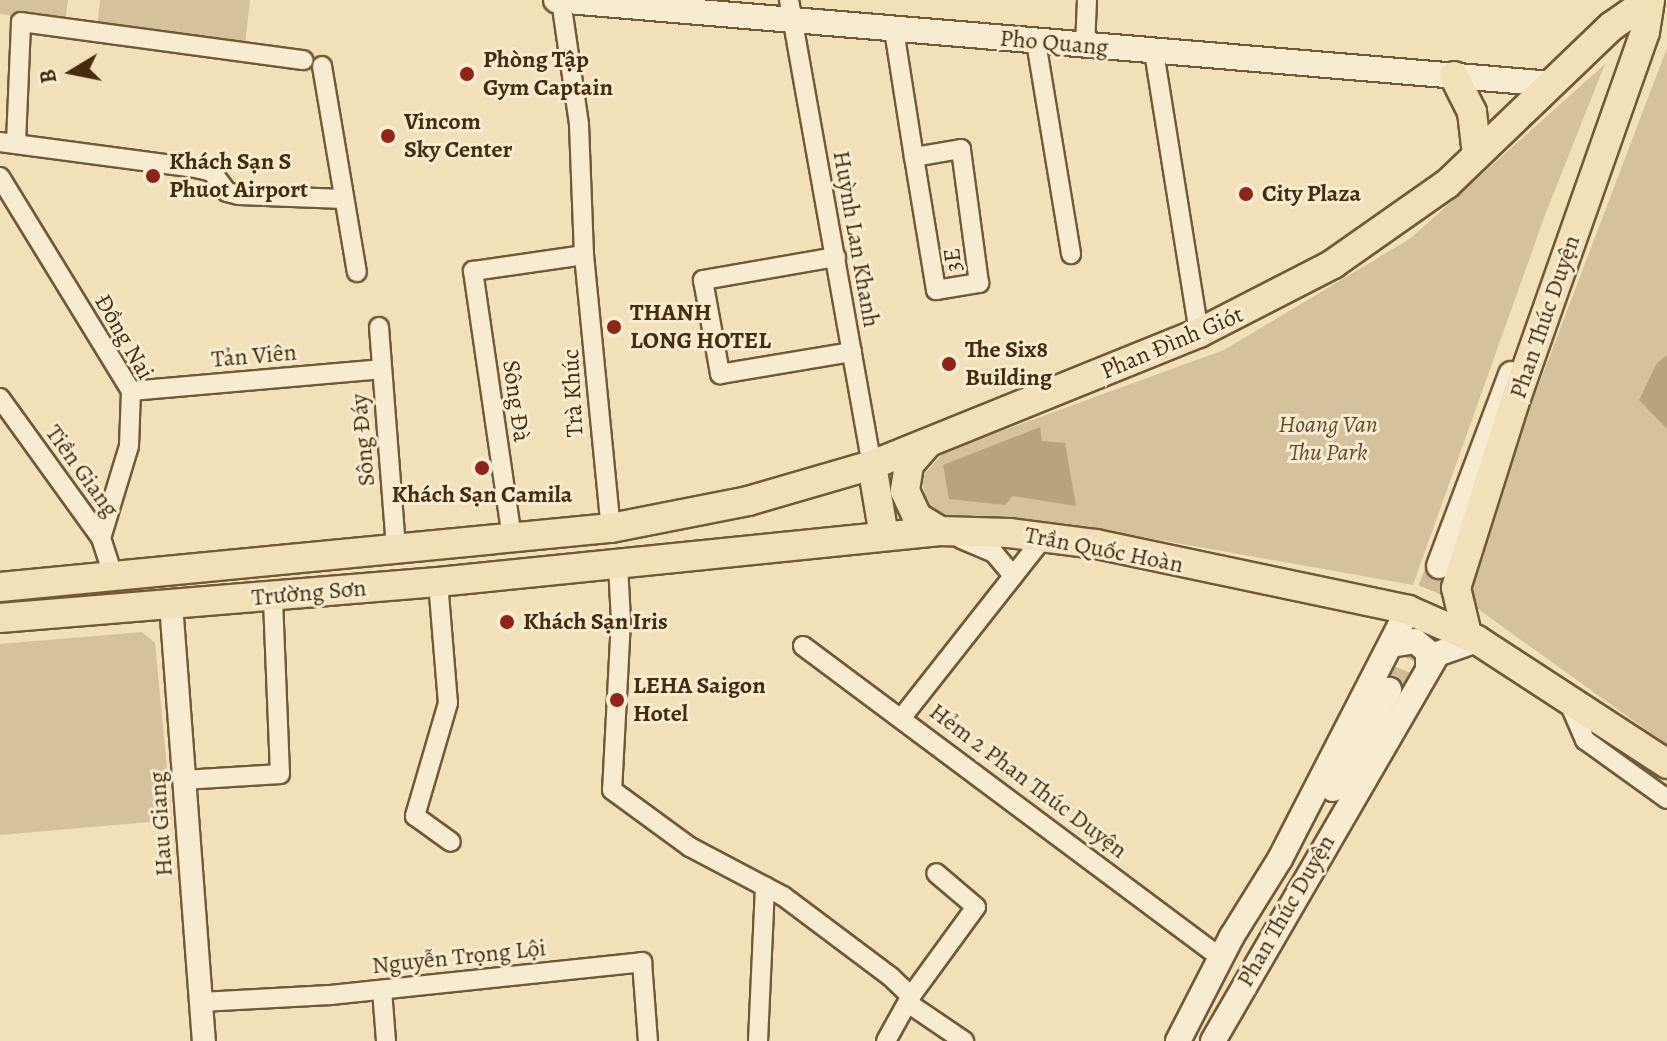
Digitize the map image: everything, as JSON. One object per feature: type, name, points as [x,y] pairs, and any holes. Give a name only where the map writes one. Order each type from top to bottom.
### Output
[{"type":"main road","name":"Pho Quang","points":[[558,0],[792,11],[894,30],[1552,84]]},
{"type":"main road","name":"Phan Đình Giót","points":[[611,528],[748,501],[872,465],[1199,333],[1365,245],[1477,155],[1612,26],[1649,0]]},
{"type":"main road","name":"Phan Thúc Duyện","points":[[1213,1041],[1428,668],[1443,648],[1472,637],[1456,588],[1645,32],[1649,0]]},
{"type":"main road","points":[[1454,76],[1472,112],[1477,155]]},
{"type":"main road","points":[[1439,566],[1560,244],[1608,135]]},
{"type":"main road","points":[[928,443],[909,465],[905,491],[917,517],[940,531]]},
{"type":"main road","points":[[872,465],[884,536]]},
{"type":"main road","name":"Trường Sơn","points":[[0,587],[611,528]]},
{"type":"main road","name":"Trần Quốc Hoàn","points":[[618,565],[940,531],[1044,537],[1408,610],[1472,637],[1566,694],[1667,764]]},
{"type":"main road","name":"Trường Sơn","points":[[0,618],[273,597],[618,565]]},
{"type":"main road","name":"Phan Thúc Duyện","points":[[1178,1041],[1221,958],[1280,859],[1408,610]]},
{"type":"main road","points":[[1391,645],[1415,641],[1428,652],[1428,668]]},
{"type":"main road","points":[[1194,1041],[1389,690]]},
{"type":"street","name":"Trà Khúc","points":[[558,0],[579,124],[584,255],[611,528]]},
{"type":"street","points":[[1085,46],[1087,0]]},
{"type":"street","name":"Huỳnh Lan Khanh","points":[[792,11],[872,465]]},
{"type":"street","points":[[303,60],[21,22],[8,142],[196,168],[212,172],[227,192],[239,195],[344,199]]},
{"type":"street","name":"3E","points":[[894,30],[914,157],[936,290],[979,283],[961,149],[914,157]]},
{"type":"street","points":[[1036,42],[1071,254]]},
{"type":"street","points":[[1154,52],[1199,333]]},
{"type":"street","points":[[322,66],[357,272]]},
{"type":"street","name":"Đồng Nai","points":[[0,177],[131,391],[129,446],[101,538]]},
{"type":"street","name":"Sông Đà","points":[[512,538],[473,271],[584,255]]},
{"type":"street","points":[[836,257],[703,280],[720,374],[852,352]]},
{"type":"street","name":"Sông Đáy","points":[[379,327],[396,549]]},
{"type":"street","name":"Tản Viên","points":[[131,391],[380,369]]},
{"type":"street","name":"Tiền Giang","points":[[1,400],[101,538],[114,578]]},
{"type":"street","points":[[940,531],[990,550],[1013,576]]},
{"type":"street","points":[[903,716],[1044,537]]},
{"type":"street","points":[[618,565],[621,620],[612,790],[690,847],[765,886],[857,949],[910,999],[964,1041]]},
{"type":"street","points":[[438,582],[448,703],[415,816],[451,842]]},
{"type":"street","points":[[184,780],[280,774],[273,597]]},
{"type":"street","name":"Hau Giang","points":[[171,604],[204,1041]]},
{"type":"street","name":"Hẻm 2 Phan Thúc Duyện","points":[[803,646],[903,716],[1221,958]]},
{"type":"street","points":[[1566,694],[1585,740],[1667,799]]},
{"type":"street","points":[[886,1041],[910,999],[976,907],[936,873]]},
{"type":"street","points":[[758,1041],[765,886]]},
{"type":"street","name":"Nguyễn Trọng Lội","points":[[201,1002],[382,990],[642,962],[648,1041]]},
{"type":"street","points":[[382,990],[386,1041]]},
{"type":"green space","points":[[0,0],[68,0],[65,23],[0,14]]},
{"type":"green space","points":[[100,0],[250,0],[245,46],[97,28]]},
{"type":"green space","points":[[1667,48],[1667,745],[1474,606],[1465,579]]},
{"type":"green space","name":"Hoang Van Thu Park","points":[[1605,64],[1545,215],[1413,585],[1070,524],[946,516],[926,505],[922,477],[944,452],[1224,350],[1411,238]]},
{"type":"green space","points":[[142,632],[155,643],[172,820],[0,835],[0,644]]},
{"type":"shaded area","points":[[1667,355],[1667,429],[1639,400],[1657,363]]},
{"type":"shaded area","points":[[1040,427],[1042,441],[1065,443],[1076,506],[1013,496],[1005,505],[949,499],[943,465]]},
{"type":"tunnel","points":[[1389,690],[1439,566]]},
{"type":"place","name":"Phòng Tập Gym Captain","points":[[467,74]]},
{"type":"place","name":"Vincom Sky Center","points":[[388,136]]},
{"type":"place","name":"Khách Sạn S Phuot Airport","points":[[153,176]]},
{"type":"place","name":"City Plaza","points":[[1246,194]]},
{"type":"place","name":"THANH LONG HOTEL","points":[[614,327]]},
{"type":"place","name":"The Six8 Building","points":[[949,364]]},
{"type":"place","name":"Khách Sạn Camila","points":[[482,468]]},
{"type":"place","name":"Khách Sạn Iris","points":[[507,622]]},
{"type":"place","name":"LEHA Saigon Hotel","points":[[617,700]]}]
